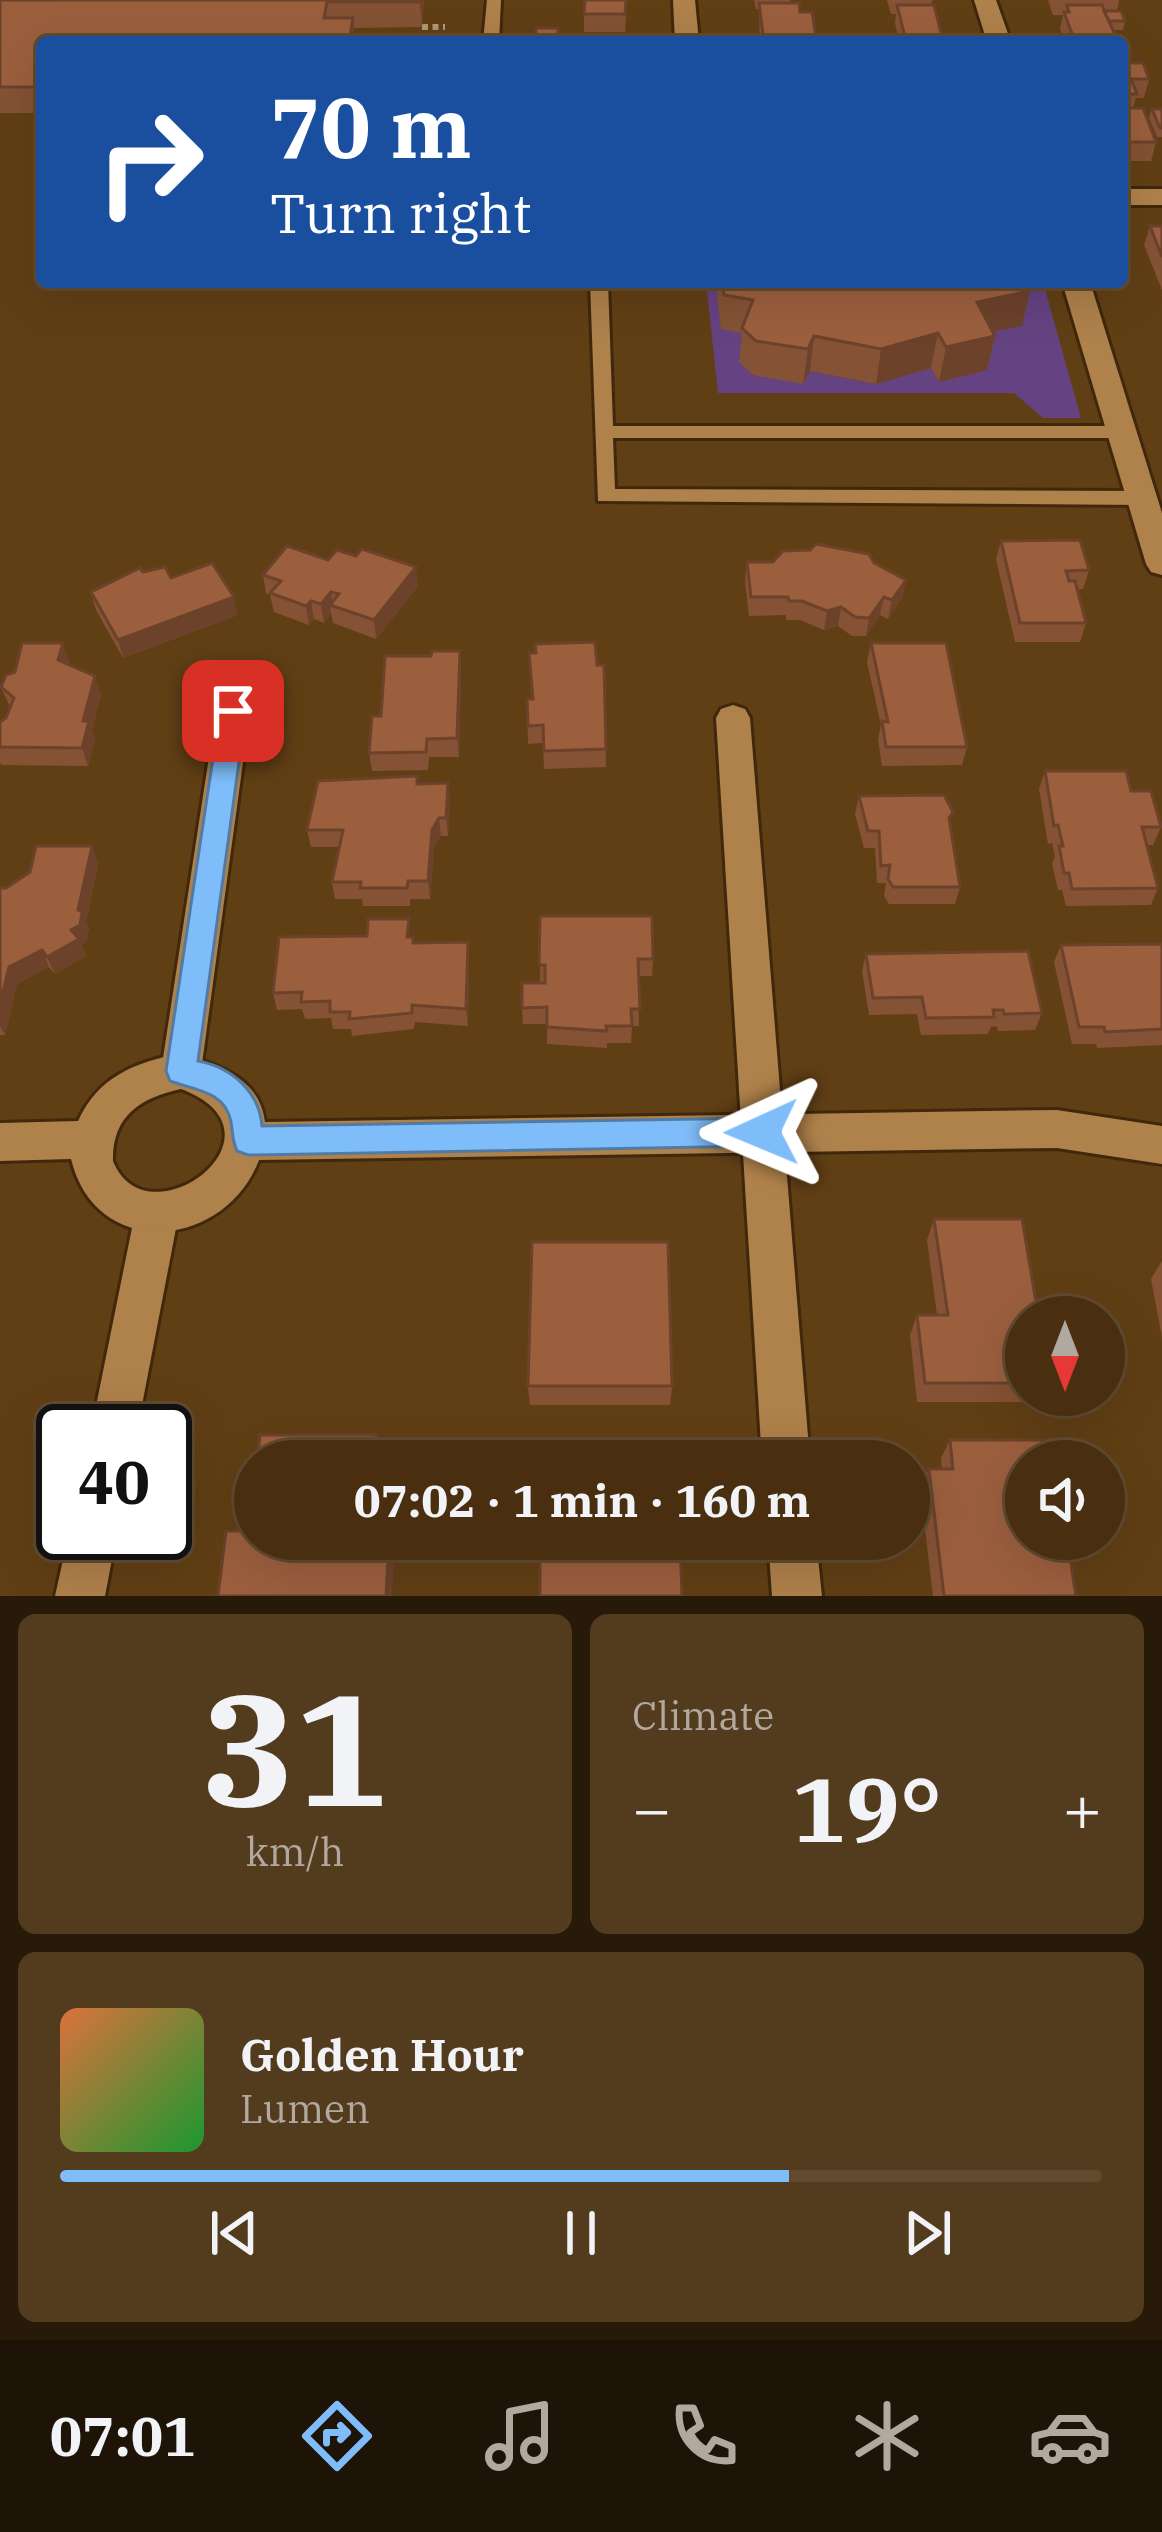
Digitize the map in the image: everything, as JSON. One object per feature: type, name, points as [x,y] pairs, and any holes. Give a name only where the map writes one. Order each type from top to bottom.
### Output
[{"type":"street","points":[[684,0],[687,36]]},
{"type":"street","points":[[985,0],[997,36]]},
{"type":"street","points":[[1128,196],[1162,196]]},
{"type":"street","points":[[1078,288],[1162,564]]},
{"type":"street","points":[[181,1071],[233,711]]},
{"type":"street","points":[[733,718],[784,1440]]},
{"type":"street","points":[[181,1071],[210,1076],[232,1092],[246,1114],[248,1141],[238,1168],[217,1191],[189,1207],[157,1213],[127,1207],[104,1191],[91,1167],[91,1140],[103,1113],[124,1091],[151,1076],[181,1071]]},
{"type":"street","points":[[248,1141],[1057,1129],[1162,1145]]},
{"type":"street","points":[[0,1142],[91,1140]]},
{"type":"street","points":[[119,1404],[157,1213]]},
{"type":"street","points":[[80,1596],[87,1560]]},
{"type":"street","points":[[793,1560],[796,1596]]},
{"type":"lane","points":[[491,36],[494,0]]},
{"type":"lane","points":[[599,288],[605,496],[1142,498]]},
{"type":"lane","points":[[603,432],[1121,432]]},
{"type":"path","points":[[422,27],[445,27]]},
{"type":"shaded area","points":[[707,288],[742,288],[750,334],[803,383],[810,371],[876,384],[931,368],[939,382],[986,370],[956,288],[1045,288],[1081,418],[1043,418],[1014,393],[718,393]]},
{"type":"building","points":[[0,0],[420,0],[327,2],[324,18],[353,18],[350,36],[36,36],[36,87],[0,87]]},
{"type":"building","points":[[585,0],[626,0],[625,14],[584,14]]},
{"type":"building","points":[[759,3],[799,3],[800,12],[812,12],[816,36],[763,36]]},
{"type":"building","points":[[897,5],[934,5],[942,36],[905,36]]},
{"type":"building","points":[[1067,5],[1102,5],[1115,36],[1073,36],[1064,12],[1069,12]]},
{"type":"building","points":[[1104,11],[1121,11],[1125,21],[1109,21]]},
{"type":"building","points":[[536,28],[558,28],[558,36],[536,36]]},
{"type":"building","points":[[1128,63],[1143,63],[1149,79],[1131,79],[1137,94],[1128,94]]},
{"type":"building","points":[[1128,108],[1143,108],[1156,142],[1128,142]]},
{"type":"building","points":[[1152,109],[1162,109],[1162,128],[1160,128]]},
{"type":"building","points":[[1150,226],[1162,226],[1162,257]]},
{"type":"building","points":[[723,288],[1031,288],[977,302],[995,336],[946,347],[938,333],[881,349],[814,336],[808,349],[756,341],[742,328],[753,300],[724,295]]},
{"type":"building","points":[[1080,540],[1089,570],[1066,571],[1069,581],[1075,581],[1086,623],[1020,623],[1001,541]]},
{"type":"building","points":[[816,544],[869,554],[874,563],[906,580],[892,600],[884,597],[869,618],[855,617],[841,607],[827,611],[788,597],[751,597],[747,562],[773,562],[783,551],[810,550]]},
{"type":"building","points":[[287,546],[328,560],[337,550],[356,556],[362,549],[416,567],[374,620],[330,605],[339,594],[331,592],[321,604],[311,601],[306,606],[270,593],[281,581],[263,575]]},
{"type":"building","points":[[212,563],[234,597],[118,640],[91,592],[140,568],[143,572],[165,567],[171,578]]},
{"type":"building","points":[[595,642],[597,665],[604,665],[606,749],[544,751],[543,725],[528,726],[527,699],[533,699],[529,653],[536,653],[535,644]]},
{"type":"building","points":[[22,643],[63,643],[58,660],[95,676],[83,721],[89,721],[82,748],[0,747],[0,722],[14,698],[1,687],[6,675],[15,672]]},
{"type":"building","points":[[871,643],[946,643],[967,747],[886,747],[882,721],[888,722]]},
{"type":"building","points":[[432,651],[460,651],[457,738],[427,739],[426,752],[369,753],[372,716],[381,716],[385,656],[431,656]]},
{"type":"building","points":[[1045,771],[1126,771],[1131,791],[1151,791],[1161,827],[1142,827],[1158,888],[1072,889],[1069,873],[1064,873],[1059,846],[1063,846],[1058,825],[1054,826]]},
{"type":"building","points":[[417,776],[417,784],[448,783],[446,818],[439,818],[432,830],[428,881],[408,881],[407,888],[360,888],[361,882],[332,882],[343,830],[307,830],[318,781]]},
{"type":"building","points":[[944,795],[953,812],[949,818],[960,887],[893,887],[888,879],[890,865],[881,866],[879,831],[868,831],[859,796]]},
{"type":"building","points":[[36,846],[92,846],[78,910],[82,912],[80,925],[71,930],[79,939],[47,957],[42,950],[9,967],[0,1004],[0,888],[30,872]]},
{"type":"building","points":[[540,916],[652,916],[653,959],[638,959],[640,1009],[631,1009],[632,1026],[606,1026],[607,1031],[547,1027],[547,1007],[522,1008],[522,983],[545,983],[545,965],[539,965]]},
{"type":"building","points":[[368,919],[409,919],[407,937],[413,937],[413,943],[468,942],[466,1009],[412,1005],[412,1013],[349,1019],[350,1012],[330,1012],[330,1001],[301,1002],[302,992],[273,993],[279,937],[367,936]]},
{"type":"building","points":[[1162,944],[1162,1029],[1105,1032],[1104,1027],[1079,1027],[1061,945]]},
{"type":"building","points":[[1028,951],[1042,1013],[993,1010],[994,1017],[926,1018],[922,997],[873,998],[866,954]]},
{"type":"building","points":[[934,1219],[1022,1219],[1035,1296],[1005,1296],[1005,1383],[925,1383],[917,1315],[948,1315]]},
{"type":"building","points":[[532,1242],[668,1242],[672,1386],[528,1386]]},
{"type":"building","points":[[260,1435],[376,1435],[376,1440],[259,1440]]},
{"type":"building","points":[[950,1440],[1005,1440],[1005,1560],[1070,1560],[1076,1596],[944,1596],[930,1469],[953,1469]]},
{"type":"building","points":[[226,1531],[234,1531],[234,1560],[388,1560],[386,1596],[218,1596]]},
{"type":"building","points":[[540,1560],[681,1560],[682,1596],[540,1596]]},
{"type":"route","points":[[233,711],[181,1071],[210,1076],[232,1092],[246,1114],[248,1141],[762,1132]]}]
